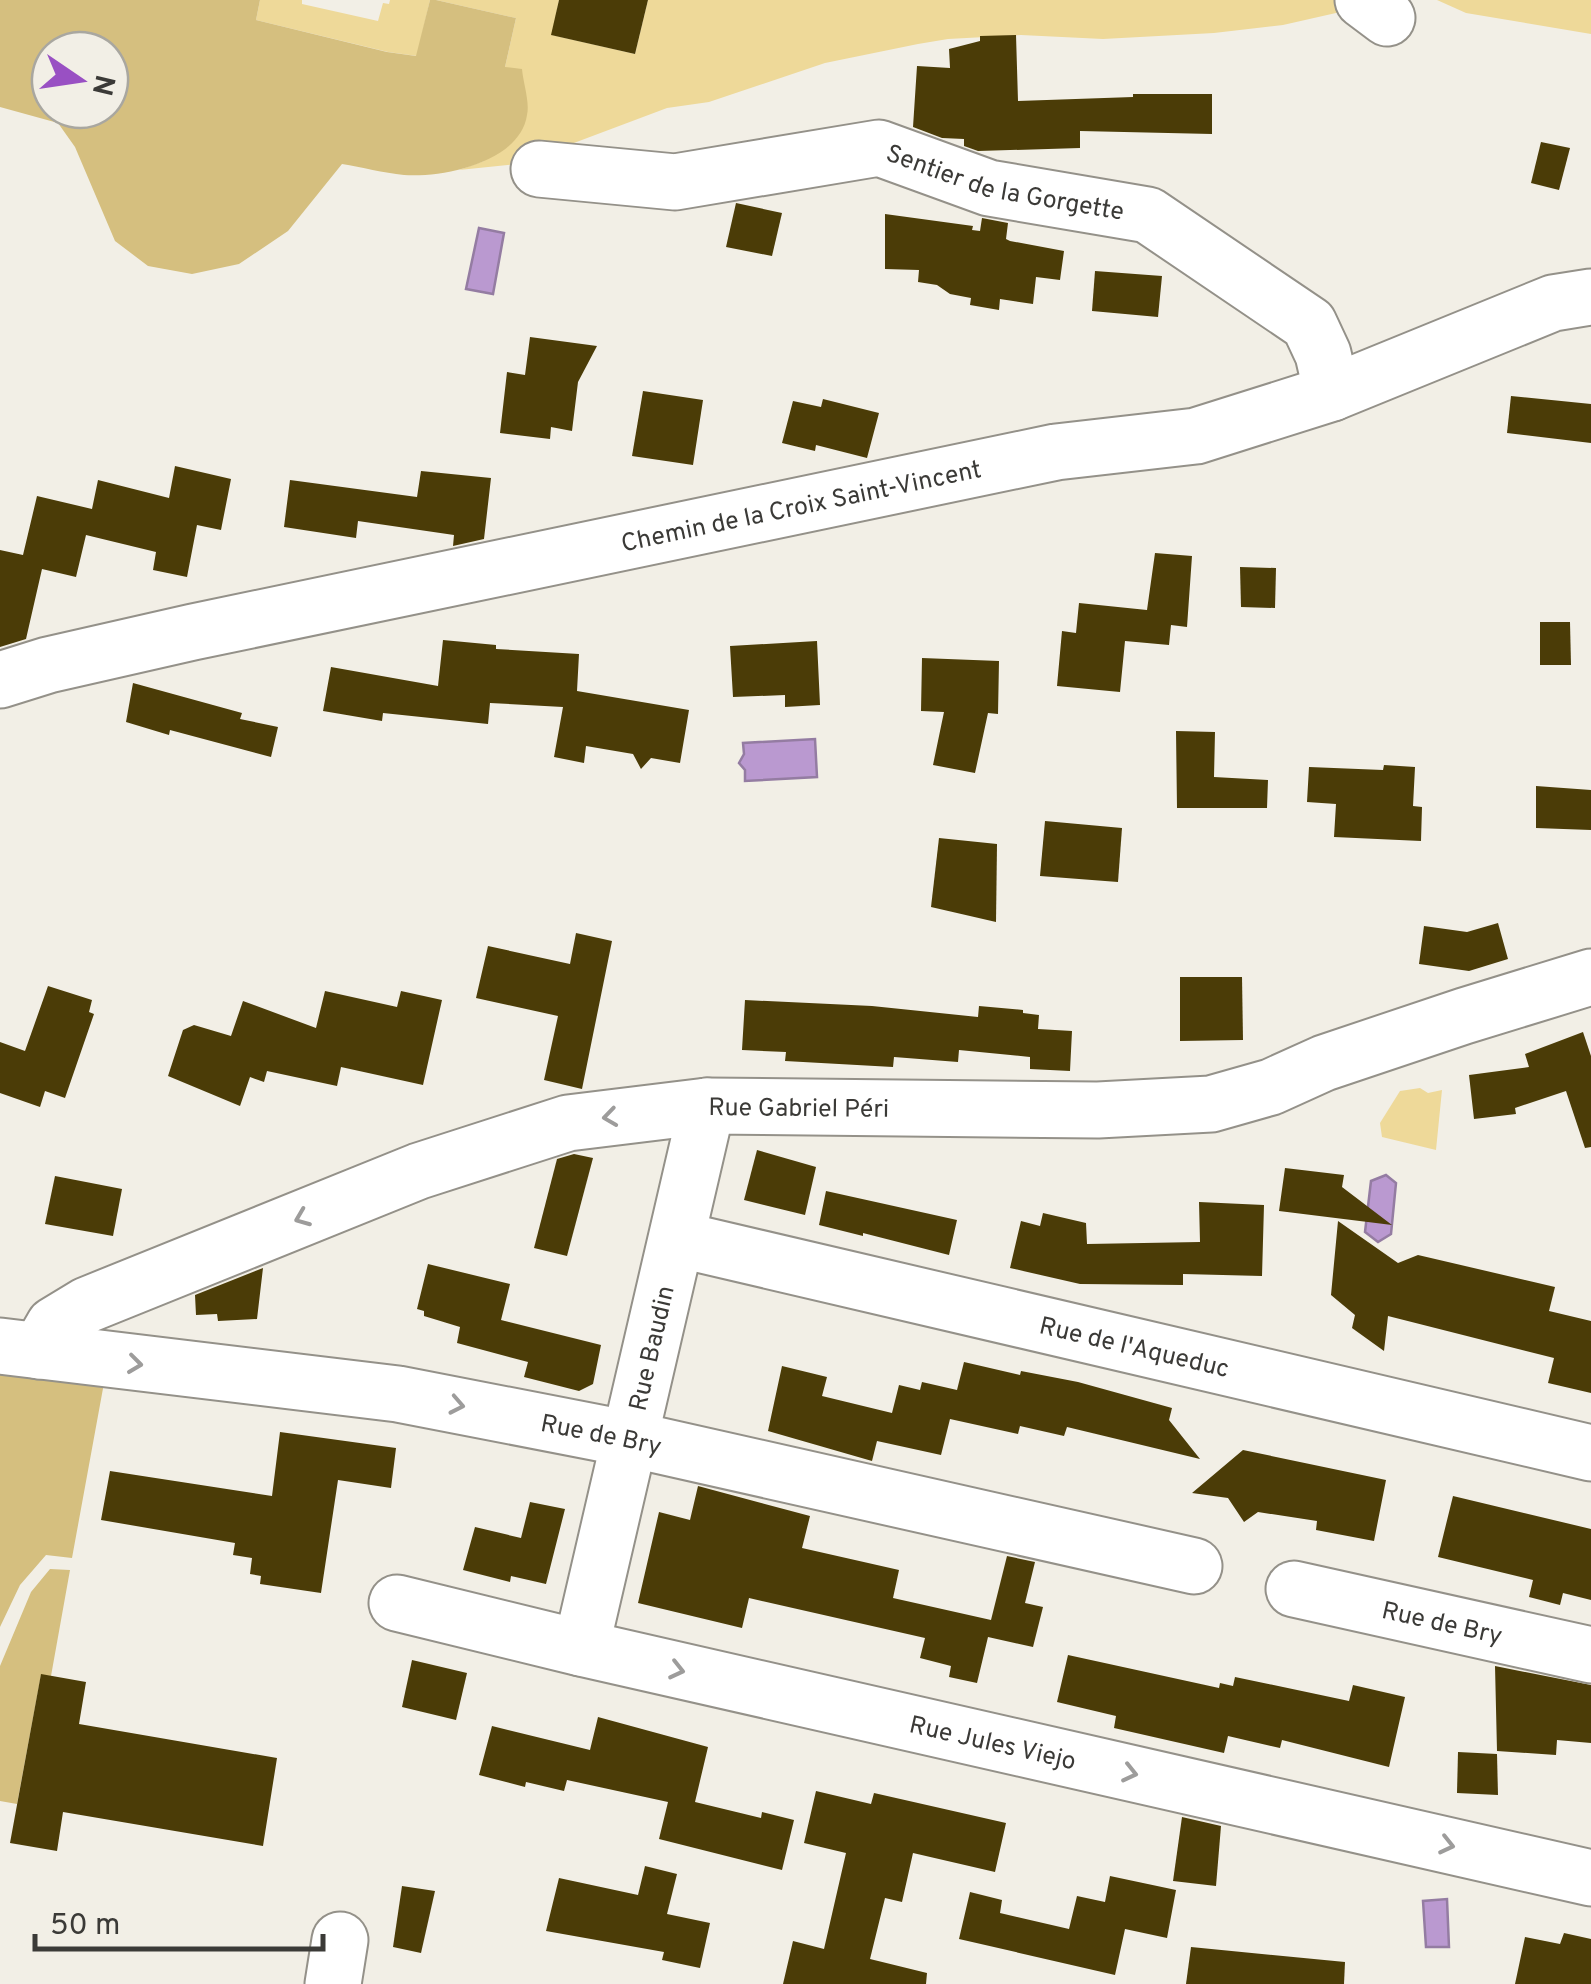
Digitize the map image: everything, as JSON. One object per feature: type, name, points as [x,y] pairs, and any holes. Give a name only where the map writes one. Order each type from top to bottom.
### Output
[{"type":"street","name":"Sentier de la Gorgette","points":[[539,169],[675,182],[879,148],[989,188],[1148,215],[1309,324],[1323,354],[1332,393]]},
{"type":"street","name":"Chemin de la Croix Saint-Vincent","points":[[0,680],[193,632],[1056,452],[1196,436],[1332,393],[1553,303],[1591,297]]},
{"type":"street","name":"Rue Gabriel Péri","points":[[19,1349],[87,1305],[419,1171],[568,1123],[706,1106],[1098,1110],[1211,1104],[1271,1087],[1324,1064],[1591,976]]},
{"type":"street","name":"Rue Baudin","points":[[582,1648],[706,1106]]},
{"type":"street","name":"Rue de l'Aqueduc","points":[[677,1238],[1591,1452]]},
{"type":"street","name":"Rue de Bry","points":[[19,1349],[398,1394],[630,1439],[1194,1566]]},
{"type":"street","name":"Rue de Bry","points":[[1294,1588],[1591,1655]]},
{"type":"street","name":"Rue Jules Viejo","points":[[397,1603],[1591,1878]]},
{"type":"shaded area","points":[[0,0],[260,0],[256,20],[416,56],[430,0],[436,0],[516,18],[505,67],[522,69],[528,110],[521,131],[510,145],[458,170],[404,175],[342,164],[288,231],[239,264],[192,274],[148,266],[115,241],[75,147],[63,130],[130,130],[130,30],[30,30],[30,115],[0,107]]},
{"type":"shaded area","points":[[260,0],[302,0],[302,4],[378,21],[383,3],[389,4],[390,0],[430,0],[417,56],[256,20]]},
{"type":"shaded area","points":[[436,0],[559,0],[552,35],[635,54],[648,0],[1348,0],[1358,8],[1283,25],[1214,33],[1103,39],[1021,35],[918,44],[825,63],[709,102],[667,108],[518,164],[459,170],[484,161],[516,18]]},
{"type":"shaded area","points":[[1437,0],[1591,0],[1591,34],[1466,13]]},
{"type":"shaded area","points":[[479,228],[504,233],[493,294],[466,289]]},
{"type":"shaded area","points":[[815,739],[817,777],[745,781],[745,770],[739,763],[744,754],[743,743]]},
{"type":"shaded area","points":[[1420,1088],[1428,1093],[1442,1090],[1436,1150],[1382,1137],[1380,1123],[1400,1091]]},
{"type":"shaded area","points":[[1386,1175],[1396,1183],[1391,1234],[1378,1242],[1365,1232],[1371,1181]]},
{"type":"shaded area","points":[[0,1360],[106,1372],[72,1558],[46,1555],[20,1585],[0,1627]]},
{"type":"shaded area","points":[[50,1569],[70,1570],[51,1676],[41,1675],[17,1804],[0,1801],[0,1666],[31,1592]]},
{"type":"shaded area","points":[[1447,1899],[1449,1947],[1426,1947],[1423,1901]]},
{"type":"building","points":[[559,0],[648,0],[635,54],[551,35]]},
{"type":"building","points":[[1016,35],[1018,101],[1212,94],[1212,134],[1080,131],[1080,148],[978,151],[964,146],[964,139],[942,138],[913,127],[917,66],[950,68],[949,49],[980,41],[980,36]]},
{"type":"building","points":[[1541,142],[1570,148],[1559,190],[1531,183]]},
{"type":"building","points":[[736,203],[782,213],[772,256],[726,247]]},
{"type":"building","points":[[885,214],[973,226],[972,230],[980,231],[982,218],[1008,223],[1006,239],[1010,241],[1064,251],[1060,280],[1036,277],[1033,304],[1000,299],[999,310],[970,305],[971,298],[918,282],[919,270],[885,269]]},
{"type":"building","points":[[1095,271],[1162,276],[1158,317],[1092,311]]},
{"type":"building","points":[[530,337],[597,346],[578,382],[572,431],[551,427],[550,439],[500,433],[507,372],[525,375]]},
{"type":"building","points":[[643,391],[703,400],[693,465],[632,456]]},
{"type":"building","points":[[1511,396],[1591,404],[1591,443],[1507,433]]},
{"type":"building","points":[[823,399],[879,413],[867,458],[816,445],[815,451],[782,443],[793,401],[821,407]]},
{"type":"building","points":[[175,466],[231,479],[221,530],[197,525],[187,577],[153,570],[156,552],[86,535],[76,577],[42,569],[26,639],[0,647],[0,550],[23,555],[37,496],[92,509],[98,480],[169,498]]},
{"type":"building","points":[[421,471],[491,478],[484,539],[453,546],[454,535],[358,521],[356,538],[284,527],[290,480],[417,497]]},
{"type":"building","points":[[1155,553],[1192,556],[1187,627],[1171,625],[1169,645],[1125,641],[1120,692],[1057,686],[1062,631],[1076,633],[1079,603],[1147,610]]},
{"type":"building","points":[[1240,567],[1276,568],[1275,608],[1241,607]]},
{"type":"building","points":[[1540,622],[1570,622],[1571,665],[1540,665]]},
{"type":"building","points":[[443,640],[496,645],[496,649],[579,654],[577,691],[689,710],[680,763],[651,758],[641,769],[633,754],[586,746],[584,763],[554,757],[563,707],[490,703],[488,724],[383,713],[382,721],[323,711],[331,667],[438,686]]},
{"type":"building","points":[[817,641],[820,705],[785,707],[785,695],[733,697],[730,646]]},
{"type":"building","points":[[922,658],[999,661],[998,714],[988,713],[975,773],[933,765],[944,712],[921,711]]},
{"type":"building","points":[[133,683],[242,713],[240,719],[278,727],[271,757],[126,722]]},
{"type":"building","points":[[1176,731],[1215,732],[1214,777],[1268,780],[1267,808],[1177,808]]},
{"type":"building","points":[[1384,765],[1415,767],[1413,806],[1422,807],[1421,841],[1334,837],[1336,804],[1307,802],[1309,767],[1383,770]]},
{"type":"building","points":[[1536,786],[1591,790],[1591,830],[1536,828]]},
{"type":"building","points":[[1045,821],[1122,828],[1118,882],[1040,876]]},
{"type":"building","points":[[939,838],[997,844],[996,922],[931,907]]},
{"type":"building","points":[[1498,923],[1508,959],[1469,971],[1419,964],[1424,926],[1467,932]]},
{"type":"building","points":[[576,933],[612,941],[582,1089],[544,1080],[558,1016],[476,998],[488,946],[570,964]]},
{"type":"building","points":[[1180,977],[1242,977],[1243,1040],[1180,1041]]},
{"type":"building","points":[[48,986],[92,1000],[89,1012],[94,1014],[65,1098],[45,1091],[40,1107],[0,1093],[0,1042],[25,1051]]},
{"type":"building","points":[[325,991],[397,1007],[401,991],[442,1000],[423,1085],[341,1067],[337,1086],[267,1071],[264,1082],[250,1077],[240,1106],[168,1076],[183,1030],[194,1025],[231,1036],[243,1001],[316,1028]]},
{"type":"building","points":[[745,1000],[872,1006],[978,1017],[979,1006],[1023,1010],[1039,1015],[1038,1029],[1072,1031],[1070,1071],[1030,1069],[1030,1057],[959,1050],[958,1062],[894,1057],[893,1067],[785,1061],[786,1052],[742,1050]]},
{"type":"building","points":[[1583,1032],[1591,1056],[1591,1147],[1585,1148],[1566,1091],[1515,1108],[1516,1114],[1474,1119],[1469,1075],[1529,1067],[1525,1054]]},
{"type":"building","points":[[757,1150],[816,1167],[805,1215],[744,1200]]},
{"type":"building","points":[[574,1154],[593,1158],[567,1256],[534,1248],[557,1159]]},
{"type":"building","points":[[1285,1168],[1344,1175],[1342,1187],[1392,1225],[1279,1211]]},
{"type":"building","points":[[55,1176],[122,1189],[113,1236],[45,1224]]},
{"type":"building","points":[[826,1191],[957,1220],[949,1255],[819,1225]]},
{"type":"building","points":[[1199,1202],[1264,1205],[1262,1276],[1183,1274],[1183,1285],[1080,1284],[1010,1268],[1021,1221],[1040,1226],[1043,1213],[1086,1223],[1087,1244],[1200,1242]]},
{"type":"building","points":[[1338,1221],[1398,1263],[1418,1255],[1555,1287],[1549,1311],[1591,1321],[1591,1393],[1548,1383],[1554,1358],[1388,1316],[1384,1351],[1352,1328],[1355,1315],[1331,1295]]},
{"type":"building","points":[[428,1264],[510,1284],[501,1320],[601,1345],[593,1384],[579,1391],[524,1377],[528,1362],[457,1343],[460,1327],[424,1316],[424,1311],[417,1309]]},
{"type":"building","points":[[263,1268],[257,1319],[218,1321],[217,1314],[196,1315],[195,1295]]},
{"type":"building","points":[[964,1362],[1020,1375],[1021,1371],[1078,1382],[1172,1408],[1169,1420],[1200,1459],[1067,1427],[1064,1436],[1020,1426],[1018,1434],[950,1419],[941,1455],[877,1441],[872,1461],[768,1431],[782,1366],[827,1377],[822,1396],[892,1413],[899,1385],[920,1390],[922,1382],[957,1390]]},
{"type":"building","points":[[280,1432],[396,1448],[391,1488],[338,1480],[321,1593],[260,1584],[261,1576],[250,1574],[252,1558],[233,1555],[235,1543],[101,1520],[110,1471],[272,1496]]},
{"type":"building","points":[[1243,1450],[1386,1480],[1374,1541],[1316,1530],[1317,1521],[1258,1512],[1244,1522],[1228,1498],[1192,1493]]},
{"type":"building","points":[[698,1486],[810,1516],[802,1548],[899,1570],[893,1598],[991,1620],[1007,1556],[1035,1562],[1025,1603],[1043,1607],[1033,1647],[988,1637],[977,1683],[949,1677],[951,1666],[920,1658],[925,1638],[749,1598],[742,1628],[638,1603],[659,1512],[690,1520]]},
{"type":"building","points":[[1453,1496],[1591,1529],[1591,1600],[1563,1593],[1560,1605],[1529,1597],[1533,1580],[1438,1557]]},
{"type":"building","points":[[530,1502],[565,1509],[546,1584],[511,1576],[510,1582],[463,1570],[475,1527],[521,1538]]},
{"type":"building","points":[[1068,1655],[1219,1688],[1220,1683],[1233,1686],[1235,1677],[1349,1701],[1353,1685],[1405,1697],[1389,1767],[1282,1740],[1280,1748],[1228,1736],[1224,1753],[1114,1728],[1116,1716],[1057,1702]]},
{"type":"building","points":[[412,1660],[467,1673],[456,1720],[402,1707]]},
{"type":"building","points":[[1495,1666],[1591,1685],[1591,1743],[1557,1740],[1556,1755],[1497,1751]]},
{"type":"building","points":[[41,1674],[86,1682],[79,1724],[277,1758],[263,1846],[63,1812],[57,1851],[10,1843]]},
{"type":"building","points":[[598,1717],[708,1747],[695,1802],[761,1818],[762,1812],[794,1820],[782,1870],[659,1839],[668,1802],[567,1780],[564,1791],[526,1782],[525,1787],[479,1775],[492,1726],[590,1750]]},
{"type":"building","points":[[1458,1752],[1497,1754],[1498,1795],[1457,1793]]},
{"type":"building","points":[[816,1791],[871,1804],[874,1793],[1006,1823],[995,1872],[913,1853],[902,1902],[885,1898],[870,1959],[927,1973],[926,1984],[783,1984],[793,1941],[824,1949],[846,1853],[804,1843]]},
{"type":"building","points":[[1182,1817],[1221,1826],[1216,1886],[1173,1881]]},
{"type":"building","points":[[645,1866],[677,1874],[667,1914],[710,1923],[700,1968],[662,1960],[664,1952],[546,1931],[559,1878],[638,1895]]},
{"type":"building","points":[[1110,1876],[1176,1890],[1167,1938],[1125,1929],[1115,1975],[959,1939],[970,1892],[1002,1900],[1000,1913],[1069,1929],[1077,1896],[1105,1902]]},
{"type":"building","points":[[402,1886],[435,1891],[421,1953],[393,1947]]},
{"type":"building","points":[[1564,1933],[1591,1939],[1591,1984],[1515,1984],[1525,1937],[1560,1944]]},
{"type":"building","points":[[1191,1947],[1345,1962],[1344,1984],[1186,1984]]}]
